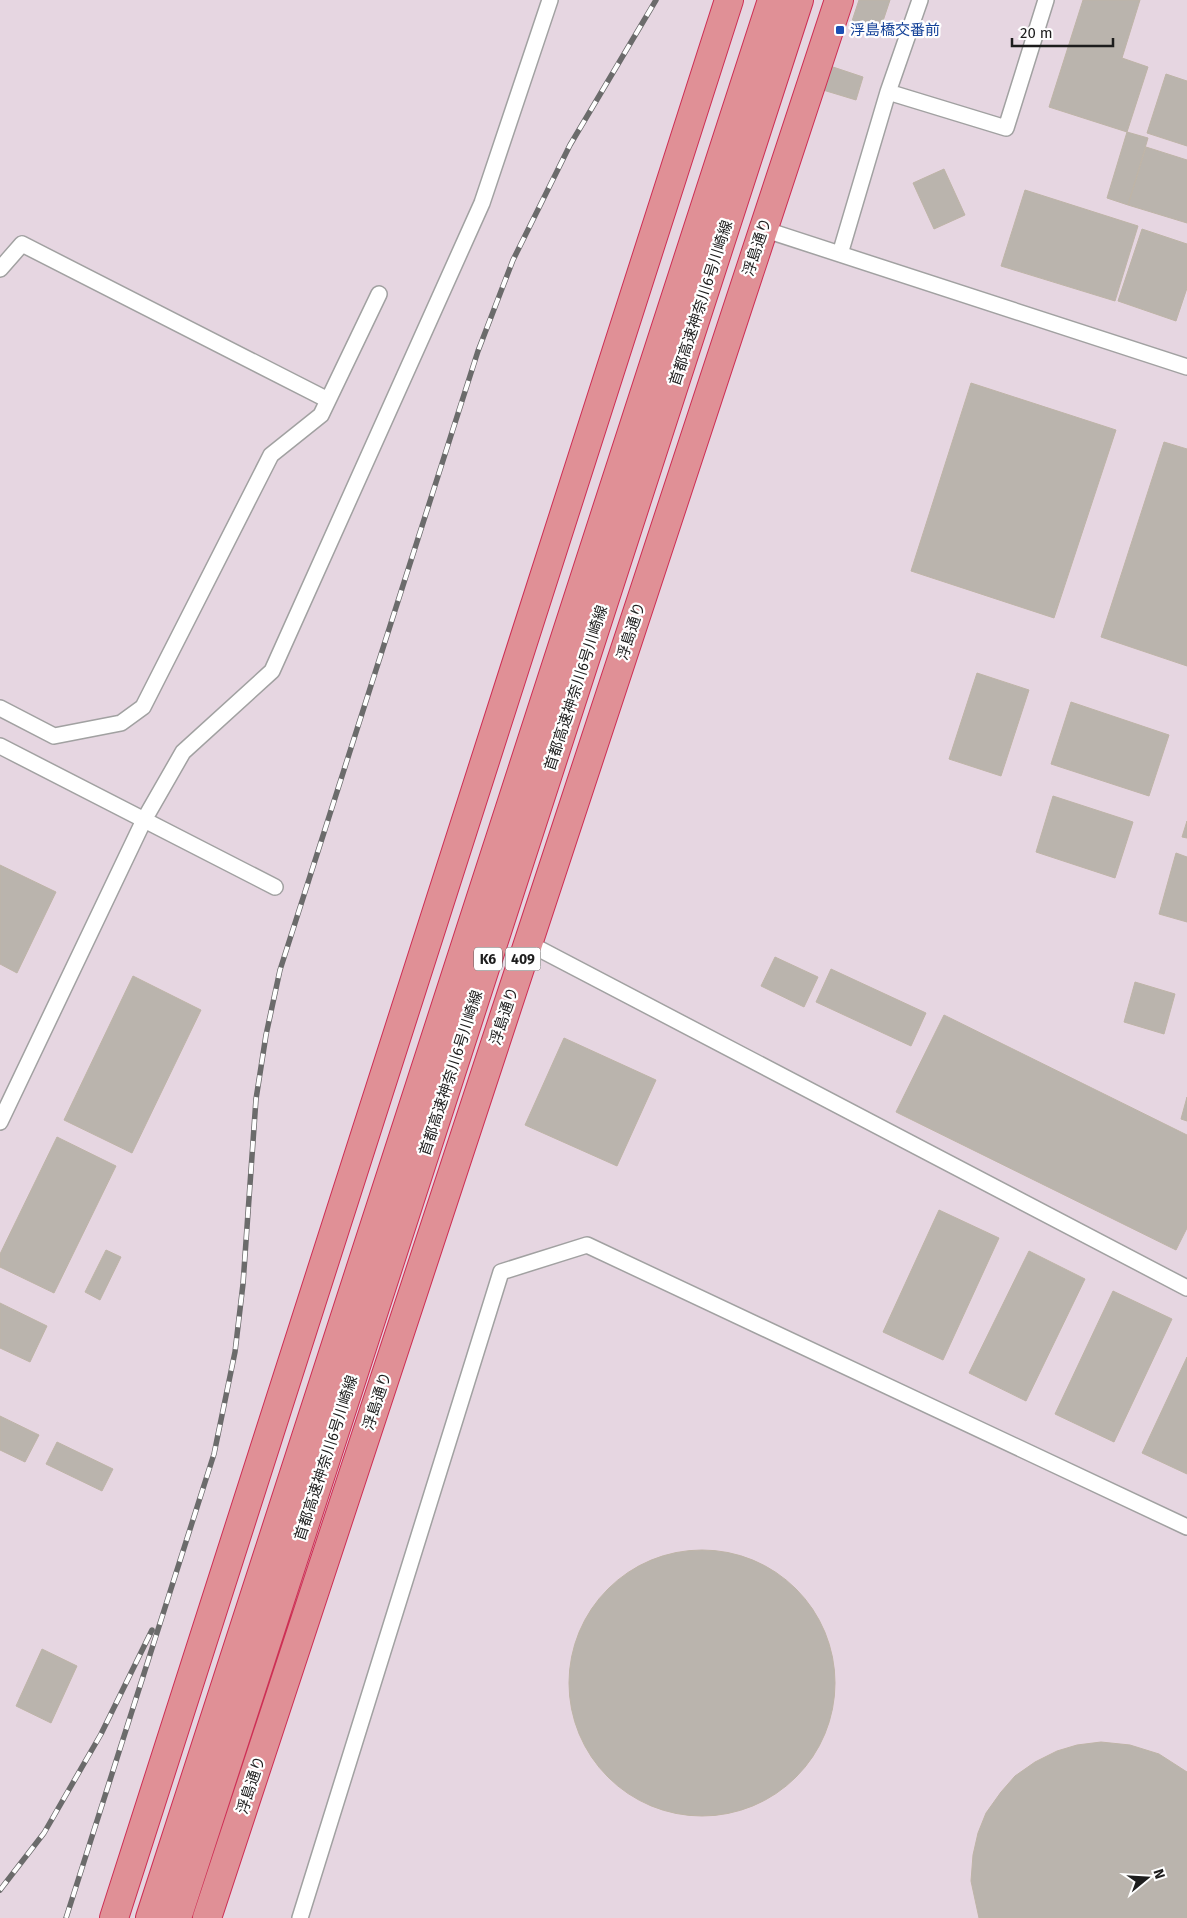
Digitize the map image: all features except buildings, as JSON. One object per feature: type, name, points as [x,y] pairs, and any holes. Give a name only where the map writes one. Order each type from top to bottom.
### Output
[{"type":"highway","points":[[114,1918],[729,0]]},
{"type":"highway","name":"首都高速神奈川6号川崎線","points":[[150,1918],[772,0]]},
{"type":"highway","name":"首都高速神奈川6号川崎線","points":[[177,1918],[799,0]]},
{"type":"highway","name":"浮島通り","points":[[207,1918],[839,0]]},
{"type":"lane","points":[[0,1122],[144,820],[184,752],[272,671],[482,203],[550,0]]},
{"type":"lane","points":[[840,254],[888,92],[920,0]]},
{"type":"lane","points":[[888,92],[1006,128],[1046,0]]},
{"type":"lane","points":[[763,229],[1187,367]]},
{"type":"lane","points":[[0,269],[22,244],[328,400]]},
{"type":"lane","points":[[0,708],[54,736],[121,723],[143,707],[271,455],[321,415],[379,294]]},
{"type":"lane","points":[[0,746],[275,887]]},
{"type":"lane","points":[[528,943],[1187,1288]]},
{"type":"lane","points":[[300,1918],[501,1272],[587,1245],[1187,1527]]},
{"type":"shaded area","points":[[0,0],[1187,0],[1187,1918],[0,1918]]},
{"type":"railway","points":[[66,1918],[214,1454],[235,1352],[243,1284],[256,1099],[266,1035],[280,970],[478,351],[513,260],[570,145],[656,0]]},
{"type":"railway","points":[[0,1890],[44,1833],[101,1734],[152,1630]]},
{"type":"place","name":"浮島橋交番前","points":[[840,30]]}]
